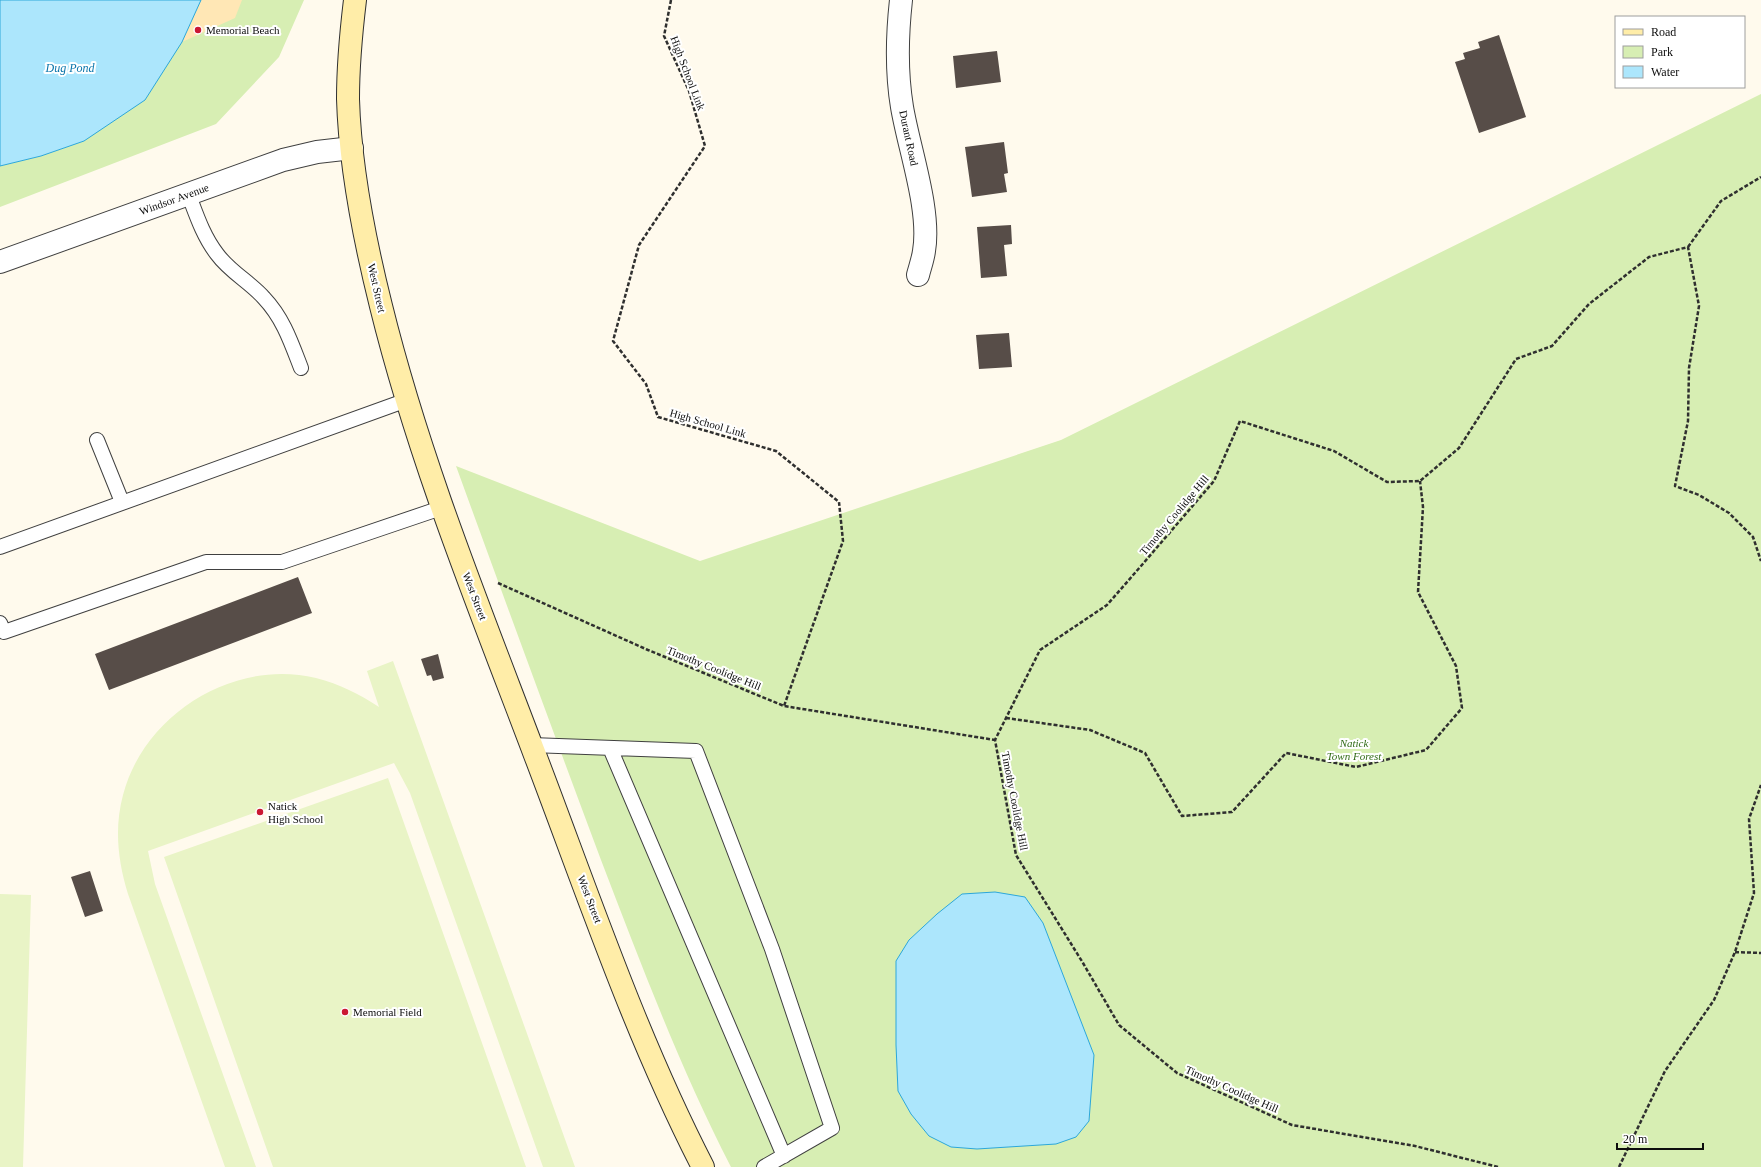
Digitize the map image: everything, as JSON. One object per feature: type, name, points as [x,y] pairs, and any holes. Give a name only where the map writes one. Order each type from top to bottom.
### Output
[{"type":"street","name":"West Street","points":[[355,0],[350,43],[348,99],[352,148],[358,192],[372,265],[407,400],[442,508],[646,1045],[671,1102],[703,1167]]},
{"type":"street","name":"Durant Road","points":[[901,0],[897,62],[902,107],[919,185],[925,225],[924,251],[918,275]]},
{"type":"street","name":"Windsor Avenue","points":[[0,262],[283,160],[317,152],[352,148]]},
{"type":"lane","points":[[188,193],[204,234],[217,254],[230,269],[263,297],[275,311],[286,328],[301,368]]},
{"type":"lane","points":[[0,547],[407,400]]},
{"type":"lane","points":[[97,440],[122,502]]},
{"type":"lane","points":[[0,622],[4,632],[206,562],[282,562],[442,508]]},
{"type":"lane","points":[[531,745],[696,751],[772,949],[832,1128],[764,1167]]},
{"type":"lane","points":[[610,748],[784,1156]]},
{"type":"path","name":"High School Link","points":[[671,0],[664,36],[689,91],[705,146],[639,245],[612,341],[646,384],[658,417],[776,451],[839,502],[843,541],[784,706]]},
{"type":"path","points":[[1006,718],[1090,730],[1145,753],[1182,816],[1232,812],[1286,753],[1356,768],[1426,750],[1462,708],[1456,666],[1418,592],[1423,507],[1420,481],[1459,448],[1516,359],[1552,346],[1589,304],[1649,257],[1688,247],[1721,201],[1761,177]]},
{"type":"path","points":[[1688,247],[1699,306],[1689,368],[1688,421],[1675,486],[1700,495],[1729,513],[1753,537],[1761,561]]},
{"type":"path","name":"Timothy Coolidge Hill","points":[[1420,481],[1387,482],[1334,451],[1240,421],[1214,481],[1107,605],[1040,650],[994,740],[1016,855],[1083,963],[1119,1025],[1177,1073],[1292,1125],[1415,1146],[1498,1167]]},
{"type":"path","name":"Timothy Coolidge Hill","points":[[465,569],[648,650],[784,706],[994,740]]},
{"type":"path","points":[[1619,1167],[1665,1071],[1714,1000],[1735,952],[1754,893],[1749,819],[1761,785]]},
{"type":"path","points":[[1735,952],[1761,953]]},
{"type":"green space","points":[[201,0],[304,0],[279,57],[216,124],[0,207],[0,166],[41,156],[84,141],[182,42]]},
{"type":"green space","name":"Natick Town Forest","points":[[1761,94],[1761,1167],[731,1167],[712,1130],[678,1054],[631,938],[564,762],[456,466],[700,561],[1061,440]]},
{"type":"green space","points":[[393,661],[575,1167],[543,1167],[410,793],[394,763],[148,851],[155,884],[256,1167],[225,1167],[128,894],[118,845],[120,808],[123,795],[134,766],[150,740],[172,717],[197,699],[224,685],[254,676],[285,674],[316,678],[341,686],[379,707],[367,671]]},
{"type":"green space","name":"Memorial Field","points":[[388,778],[526,1167],[273,1167],[164,857]]},
{"type":"green space","points":[[0,894],[31,895],[23,1167],[0,1167]]},
{"type":"sand","name":"Memorial Beach","points":[[201,0],[242,0],[235,18],[182,42]]},
{"type":"water","name":"Dug Pond","points":[[0,0],[201,0],[182,42],[145,100],[84,141],[41,156],[0,166]]},
{"type":"water","points":[[995,892],[1025,897],[1043,923],[1094,1055],[1089,1121],[1076,1137],[1056,1144],[977,1149],[951,1147],[929,1136],[911,1114],[898,1091],[896,1045],[896,961],[909,940],[937,914],[962,894]]},
{"type":"building","points":[[1499,35],[1526,117],[1479,133],[1455,62],[1465,59],[1463,53],[1480,48],[1478,42]]},
{"type":"building","points":[[997,51],[1001,82],[956,88],[953,56]]},
{"type":"building","points":[[1004,142],[1008,173],[1004,174],[1007,192],[972,197],[965,147]]},
{"type":"building","points":[[1011,225],[1012,244],[1004,245],[1007,276],[981,278],[977,227]]},
{"type":"building","points":[[1009,333],[1012,367],[979,369],[976,335]]},
{"type":"building","points":[[298,577],[312,613],[109,690],[95,654]]},
{"type":"building","points":[[438,654],[444,678],[433,681],[431,675],[427,676],[421,659]]},
{"type":"building","points":[[90,871],[103,911],[85,917],[71,877]]},
{"type":"place","name":"Memorial Beach","points":[[198,30]]},
{"type":"place","name":"Natick High School","points":[[260,812]]},
{"type":"place","name":"Memorial Field","points":[[345,1012]]}]
